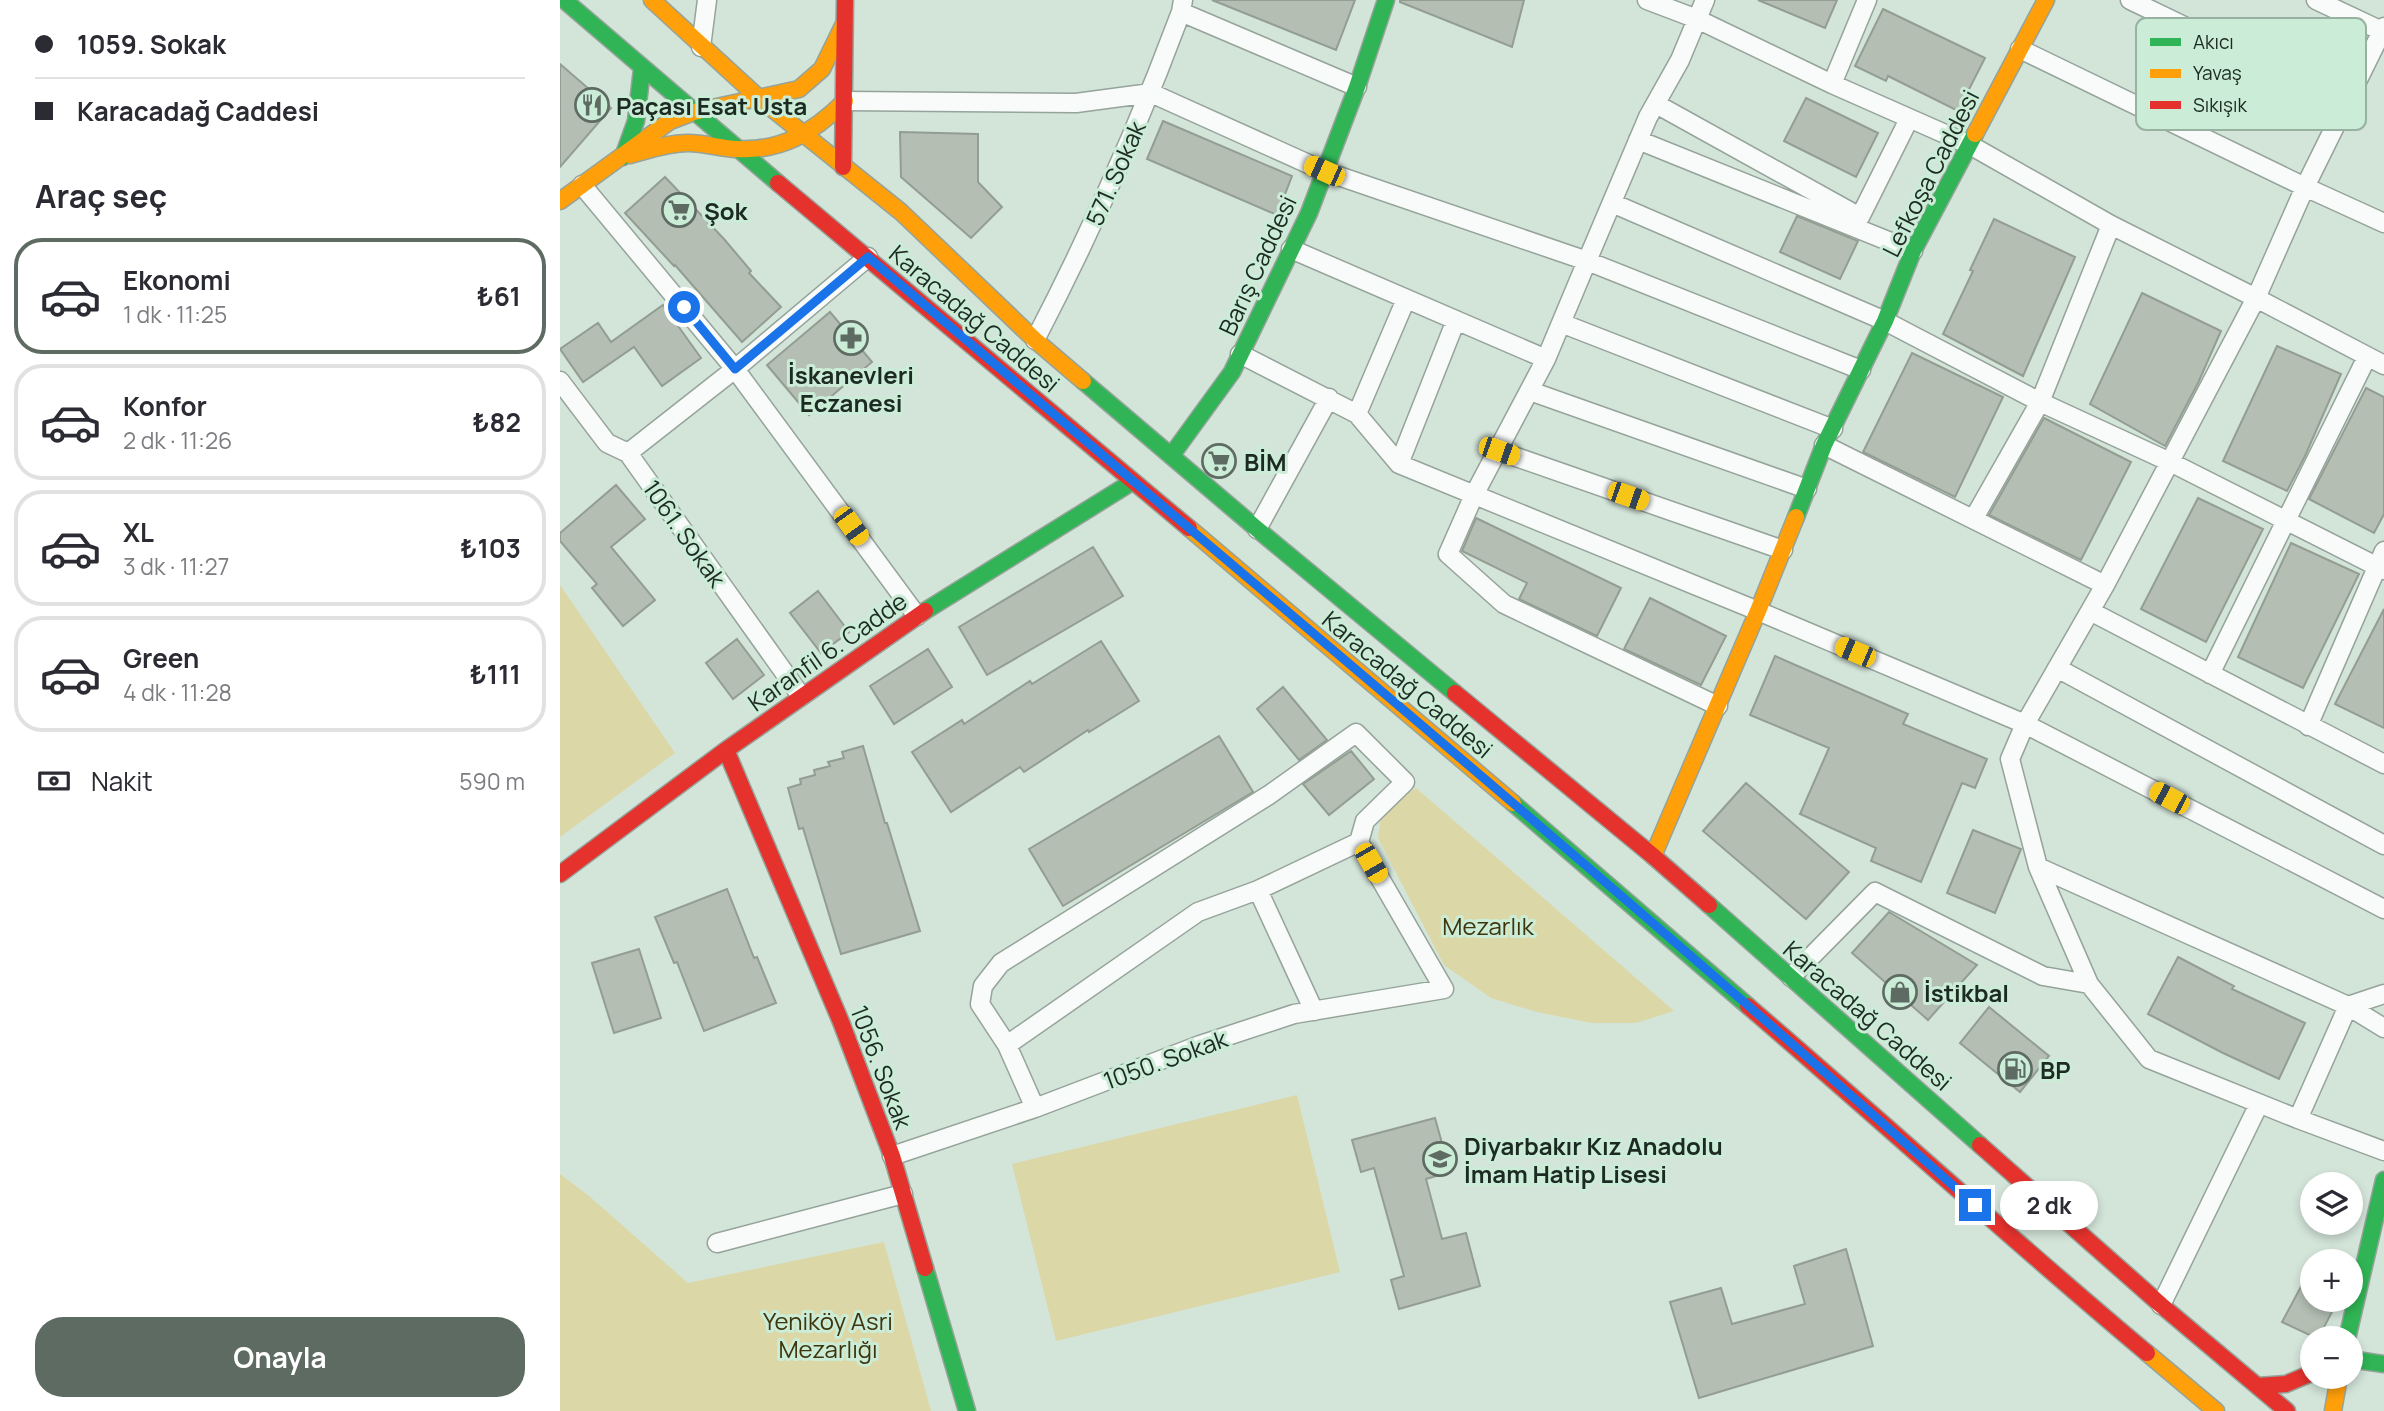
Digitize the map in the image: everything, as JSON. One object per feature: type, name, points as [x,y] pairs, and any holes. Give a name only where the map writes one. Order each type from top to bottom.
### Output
[{"type":"main road","name":"Karacadağ Caddesi","points":[[564,0],[642,69],[1374,684],[1860,1101],[2052,1274],[2216,1411]]},
{"type":"main road","name":"Karacadağ Caddesi","points":[[652,0],[760,99],[901,212],[1035,340],[1257,529],[1653,856],[2161,1305],[2287,1411]]},
{"type":"main road","points":[[843,167],[845,0]]},
{"type":"main road","name":"Barış Caddesi","points":[[1171,456],[1231,372],[1309,213],[1357,87],[1386,0]]},
{"type":"main road","name":"Lefkoşa Caddesi","points":[[1653,856],[1758,611],[1824,445],[1885,321],[1913,251],[2044,1]]},
{"type":"main road","points":[[560,201],[662,126],[694,112],[799,89],[811,82],[827,63],[844,24]]},
{"type":"main road","points":[[623,157],[636,121],[642,69]]},
{"type":"main road","points":[[623,157],[660,147],[693,143],[737,149],[772,147],[805,135],[824,123],[845,101]]},
{"type":"main road","name":"Karanfil 6. Cadde","points":[[560,874],[726,750],[917,616],[1132,482]]},
{"type":"main road","name":"1056. Sokak","points":[[726,750],[841,1021],[892,1156],[967,1411]]},
{"type":"main road","points":[[2350,1326],[2384,1180]]},
{"type":"main road","points":[[2363,1361],[2384,1364]]},
{"type":"main road","points":[[2258,1386],[2286,1384],[2300,1378]]},
{"type":"main road","points":[[2333,1411],[2337,1389]]},
{"type":"street","points":[[702,47],[707,0]]},
{"type":"street","points":[[1647,0],[1697,19],[1832,84],[1970,145],[2111,225],[2384,365]]},
{"type":"street","points":[[1705,0],[1680,60],[1639,140],[1546,359],[1474,495],[1448,554],[1504,604],[1718,706]]},
{"type":"street","points":[[1832,84],[1867,0]]},
{"type":"street","points":[[2130,0],[2167,18]]},
{"type":"street","points":[[2328,2],[2359,18]]},
{"type":"street","points":[[1182,6],[1357,87]]},
{"type":"street","name":"571. Sokak","points":[[1035,340],[1072,269],[1151,93],[1182,6]]},
{"type":"street","points":[[2366,21],[2383,30],[2366,64]]},
{"type":"street","points":[[2020,49],[2136,105]]},
{"type":"street","points":[[845,101],[1076,103],[1151,93],[1324,171],[1587,261],[1861,370]]},
{"type":"street","points":[[1656,104],[1860,217],[1909,119]]},
{"type":"street","points":[[2187,130],[2384,223]]},
{"type":"street","points":[[2333,130],[2256,298],[2105,584],[2025,724],[2010,759],[2038,867],[2090,984],[2149,1059],[2384,1151]]},
{"type":"street","points":[[1639,140],[1913,251]]},
{"type":"street","points":[[582,185],[735,369],[917,616]]},
{"type":"street","points":[[1612,203],[1885,321],[2040,402],[2382,563],[2308,726]]},
{"type":"street","points":[[1974,518],[2040,402],[2111,225]]},
{"type":"street","points":[[1291,249],[1546,359]]},
{"type":"street","points":[[628,453],[735,369],[868,257]]},
{"type":"street","points":[[1357,414],[1405,299]]},
{"type":"street","points":[[1399,464],[1456,320]]},
{"type":"street","points":[[1561,323],[1833,429]]},
{"type":"street","points":[[1240,354],[1357,414],[1399,464],[2025,724],[2384,909]]},
{"type":"street","points":[[2210,674],[2367,357]]},
{"type":"street","name":"1061. Sokak","points":[[560,381],[607,443],[628,453],[801,696]]},
{"type":"street","points":[[1530,391],[1807,489]]},
{"type":"street","points":[[1257,529],[1329,398]]},
{"type":"street","points":[[1824,445],[2105,584]]},
{"type":"street","points":[[1499,451],[1783,550]]},
{"type":"street","points":[[2090,611],[2384,764]]},
{"type":"street","points":[[2057,668],[2384,845]]},
{"type":"street","points":[[1007,1045],[1198,912],[1258,890],[1359,842],[1365,821],[1405,782],[1356,733],[1269,794],[1001,963],[982,986],[980,1004],[1007,1045],[1035,1108]]},
{"type":"street","name":"1050. Sokak","points":[[892,1156],[1035,1108],[1200,1045],[1294,1014],[1444,989],[1359,842]]},
{"type":"street","points":[[2038,867],[2348,1006],[2384,1028]]},
{"type":"street","points":[[1258,890],[1314,1011]]},
{"type":"street","points":[[1791,977],[1874,891],[2043,976],[2090,984]]},
{"type":"street","points":[[2298,1119],[2348,1006],[2384,994]]},
{"type":"street","points":[[2161,1305],[2259,1104]]},
{"type":"street","points":[[717,1243],[903,1194]]},
{"type":"green space","points":[[560,585],[675,753],[560,837]]},
{"type":"green space","name":"Mezarlık","points":[[1416,788],[1674,1011],[1636,1023],[1592,1023],[1537,1012],[1491,998],[1444,965],[1378,838],[1382,811]]},
{"type":"green space","points":[[1297,1095],[1340,1272],[1056,1341],[1012,1164]]},
{"type":"green space","name":"Yeniköy Asri Mezarlığı","points":[[560,1174],[688,1283],[884,1242],[931,1411],[560,1411]]},
{"type":"building","points":[[1212,0],[1355,0],[1336,50]]},
{"type":"building","points":[[1400,0],[1524,0],[1512,47]]},
{"type":"building","points":[[1758,0],[1837,0],[1825,28]]},
{"type":"building","points":[[1883,9],[1985,58],[1958,111],[1888,76],[1886,81],[1855,66]]},
{"type":"building","points":[[560,64],[611,108],[560,167]]},
{"type":"building","points":[[1806,98],[1878,133],[1856,177],[1784,141]]},
{"type":"building","points":[[1163,121],[1292,176],[1277,215],[1147,159]]},
{"type":"building","points":[[900,132],[978,134],[978,182],[1002,207],[971,238],[901,177]]},
{"type":"building","points":[[665,177],[724,239],[751,271],[749,273],[781,307],[742,342],[675,265],[625,213]]},
{"type":"building","points":[[1797,216],[1858,241],[1840,279],[1780,252]]},
{"type":"building","points":[[1994,219],[2075,257],[2023,376],[1943,334]]},
{"type":"building","points":[[2142,293],[2221,331],[2165,446],[2090,404]]},
{"type":"building","points":[[663,305],[701,358],[662,386],[634,347],[583,382],[560,349],[598,323],[611,342]]},
{"type":"building","points":[[830,312],[872,362],[809,415],[767,365]]},
{"type":"building","points":[[2277,346],[2341,374],[2287,491],[2223,461]]},
{"type":"building","points":[[1912,353],[2003,397],[1955,497],[1863,452]]},
{"type":"building","points":[[2366,388],[2384,397],[2384,514],[2374,533],[2309,499]]},
{"type":"building","points":[[2044,418],[2131,462],[2081,560],[1989,515]]},
{"type":"building","points":[[616,485],[645,519],[611,547],[655,600],[623,626],[592,588],[597,584],[560,541],[560,533]]},
{"type":"building","points":[[2198,498],[2263,529],[2206,642],[2141,609]]},
{"type":"building","points":[[1476,518],[1621,588],[1597,636],[1519,599],[1527,583],[1462,551]]},
{"type":"building","points":[[2291,543],[2359,574],[2303,688],[2238,657]]},
{"type":"building","points":[[1093,547],[1123,596],[987,675],[959,627]]},
{"type":"building","points":[[818,591],[849,632],[821,653],[790,613]]},
{"type":"building","points":[[1650,598],[1726,636],[1701,685],[1624,649]]},
{"type":"building","points":[[2384,609],[2384,728],[2335,704]]},
{"type":"building","points":[[737,639],[764,675],[733,699],[706,663]]},
{"type":"building","points":[[1101,641],[1139,701],[1089,732],[1088,730],[1024,772],[1020,767],[951,812],[912,752],[962,720],[964,724],[1030,681],[1032,684]]},
{"type":"building","points":[[928,649],[952,687],[894,724],[870,686]]},
{"type":"building","points":[[1775,656],[1908,714],[1903,724],[1987,759],[1975,788],[1962,783],[1921,882],[1871,861],[1876,848],[1800,814],[1829,748],[1750,715]]},
{"type":"building","points":[[1283,687],[1327,740],[1299,760],[1257,709]]},
{"type":"building","points":[[1219,736],[1253,792],[1063,906],[1029,849]]},
{"type":"building","points":[[863,746],[920,931],[841,954],[803,828],[799,829],[788,788],[801,784],[800,779],[815,775],[814,770],[830,766],[828,762],[844,758],[842,752]]},
{"type":"building","points":[[1351,751],[1374,779],[1329,815],[1303,784]]},
{"type":"building","points":[[1746,783],[1849,872],[1806,919],[1703,831]]},
{"type":"building","points":[[1973,830],[2021,849],[1995,913],[1947,893]]},
{"type":"building","points":[[727,889],[754,958],[757,957],[776,1003],[704,1031],[677,962],[674,963],[655,917]]},
{"type":"building","points":[[1889,912],[1977,965],[1928,1020],[1852,953]]},
{"type":"building","points":[[639,949],[661,1018],[614,1033],[592,963]]},
{"type":"building","points":[[2178,957],[2234,986],[2232,989],[2305,1023],[2279,1079],[2148,1014]]},
{"type":"building","points":[[1989,1007],[2049,1056],[2020,1092],[1960,1043]]},
{"type":"building","points":[[1435,1118],[1450,1172],[1426,1179],[1442,1239],[1466,1233],[1480,1286],[1399,1309],[1391,1280],[1404,1276],[1374,1168],[1361,1172],[1352,1140]]},
{"type":"building","points":[[1846,1249],[1873,1346],[1699,1398],[1670,1302],[1721,1288],[1732,1324],[1805,1304],[1794,1266]]},
{"type":"building","points":[[2300,1288],[2300,1312],[2332,1312],[2325,1326],[2300,1326],[2300,1330],[2282,1322]]},
{"type":"traffic: fast","points":[[564,0],[778,183]]},
{"type":"traffic: fast","points":[[1171,456],[1232,372],[1309,213],[1357,87],[1386,0]]},
{"type":"traffic: fast","points":[[623,157],[636,121],[642,69]]},
{"type":"traffic: fast","points":[[1796,517],[1824,445],[1885,321],[1913,251],[1975,134]]},
{"type":"traffic: fast","points":[[1083,381],[1455,693]]},
{"type":"traffic: fast","points":[[925,611],[1132,482]]},
{"type":"traffic: fast","points":[[1513,803],[1748,1006]]},
{"type":"traffic: fast","points":[[1709,905],[1980,1145]]},
{"type":"traffic: fast","points":[[2350,1326],[2384,1180]]},
{"type":"traffic: fast","points":[[925,1268],[967,1411]]},
{"type":"traffic: fast","points":[[2363,1361],[2384,1364]]},
{"type":"traffic: slow","points":[[652,0],[760,99],[901,212],[1035,340],[1083,381]]},
{"type":"traffic: slow","points":[[1975,134],[2046,0]]},
{"type":"traffic: slow","points":[[560,201],[670,121],[694,112],[799,89],[822,69],[844,24]]},
{"type":"traffic: slow","points":[[630,155],[681,143],[736,149],[768,147],[809,131],[845,101]]},
{"type":"traffic: slow","points":[[1653,856],[1796,517]]},
{"type":"traffic: slow","points":[[1189,528],[1513,803]]},
{"type":"traffic: slow","points":[[2147,1353],[2216,1411]]},
{"type":"traffic: slow","points":[[2333,1411],[2337,1389]]},
{"type":"traffic: jam","points":[[843,167],[845,0]]},
{"type":"traffic: jam","points":[[778,183],[1189,528]]},
{"type":"traffic: jam","points":[[560,874],[726,750],[925,611]]},
{"type":"traffic: jam","points":[[1455,693],[1709,905]]},
{"type":"traffic: jam","points":[[726,750],[841,1022],[892,1156],[925,1268]]},
{"type":"traffic: jam","points":[[1748,1006],[2147,1353]]},
{"type":"traffic: jam","points":[[1980,1145],[2161,1305],[2287,1411]]},
{"type":"traffic: jam","points":[[2258,1386],[2286,1384],[2300,1378]]},
{"type":"place","name":"Paçası Esat Usta","points":[[592,105]]},
{"type":"place","name":"Şok","points":[[679,210]]},
{"type":"place","name":"İskanevleri Eczanesi","points":[[851,338]]},
{"type":"place","name":"BİM","points":[[1219,461]]},
{"type":"place","name":"İstikbal","points":[[1900,992]]},
{"type":"place","name":"BP","points":[[2015,1069]]},
{"type":"place","name":"Diyarbakır Kız Anadolu İmam Hatip Lisesi","points":[[1440,1159]]},
{"type":"route","points":[[684,307],[735,369],[868,257],[1355,667],[1860,1101],[1975,1205]]}]
